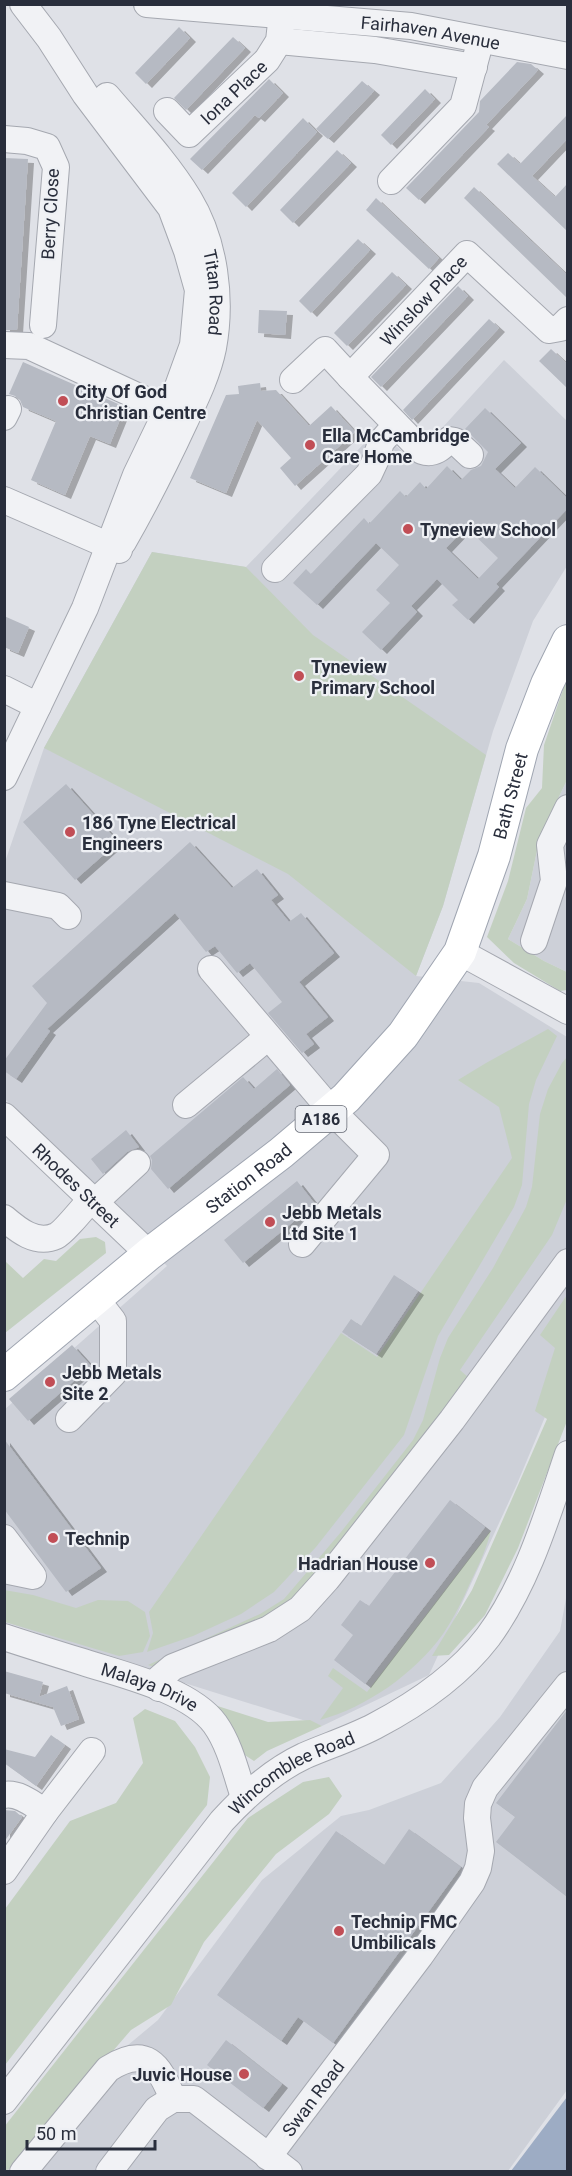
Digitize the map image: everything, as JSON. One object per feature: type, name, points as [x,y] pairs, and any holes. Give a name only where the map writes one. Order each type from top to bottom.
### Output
[{"type":"main road","name":"Bath Street","points":[[460,952],[494,856],[522,749],[567,641]]},
{"type":"main road","name":"Station Road","points":[[4,1375],[149,1254],[281,1153],[346,1098],[403,1035],[460,952]]},
{"type":"street","name":"Titan Road","points":[[4,777],[113,548],[136,475],[167,410],[193,345],[198,290],[171,208],[85,94],[49,38],[23,4]]},
{"type":"street","name":"Fairhaven Avenue","points":[[148,5],[280,28],[320,11],[481,38],[567,56]]},
{"type":"street","points":[[280,28],[375,50],[474,67]]},
{"type":"street","name":"Iona Place","points":[[167,111],[189,134],[267,60],[280,28]]},
{"type":"street","name":"Titan Road","points":[[49,38],[99,87],[165,164],[190,200],[210,246],[217,294],[213,349],[196,398],[156,486],[113,548]]},
{"type":"street","points":[[391,181],[463,106],[481,38]]},
{"type":"street","name":"Berry Close","points":[[4,140],[27,141],[47,147],[56,167],[43,325]]},
{"type":"street","name":"Winslow Place","points":[[350,377],[466,254],[549,330],[560,328],[567,320]]},
{"type":"street","points":[[4,345],[29,346],[167,410]]},
{"type":"street","points":[[293,380],[325,350],[422,451],[429,453],[439,450],[449,440],[455,441],[470,455]]},
{"type":"street","points":[[275,569],[369,474],[381,442],[404,434]]},
{"type":"street","points":[[4,500],[113,548]]},
{"type":"street","points":[[4,689],[38,706]]},
{"type":"street","points":[[534,941],[554,881],[550,845],[567,808]]},
{"type":"street","points":[[4,895],[58,906],[68,916]]},
{"type":"street","points":[[460,952],[567,1011]]},
{"type":"street","points":[[211,969],[331,1110],[376,1155],[302,1244]]},
{"type":"street","points":[[186,1106],[268,1037]]},
{"type":"street","name":"Rhodes Street","points":[[4,1116],[149,1254]]},
{"type":"street","points":[[4,1218],[20,1232],[32,1237],[56,1236],[137,1163]]},
{"type":"street","points":[[159,1688],[160,1678],[173,1667],[269,1629],[300,1609],[327,1579],[452,1420],[567,1262]]},
{"type":"street","points":[[69,1419],[113,1374],[113,1321],[96,1299]]},
{"type":"street","name":"Wincomblee Road","points":[[4,2101],[216,1829],[244,1797],[302,1757],[372,1727],[406,1708],[436,1688],[469,1659],[488,1637],[508,1606],[520,1581],[567,1454]]},
{"type":"street","points":[[4,1538],[33,1576],[4,1570]]},
{"type":"street","name":"Malaya Drive","points":[[4,1637],[117,1672],[195,1705],[215,1724],[225,1742],[244,1797]]},
{"type":"street","name":"Swan Road","points":[[279,2164],[358,2040],[472,1882],[478,1868],[481,1851],[477,1818],[478,1804],[484,1788],[567,1685]]},
{"type":"street","points":[[4,1871],[45,1812],[92,1751]]},
{"type":"street","points":[[4,1795],[13,1794],[45,1812]]},
{"type":"street","points":[[23,2172],[108,2069],[122,2060],[137,2056],[149,2062],[163,2074],[173,2099]]},
{"type":"street","points":[[109,2172],[157,2109],[173,2099],[194,2099],[279,2164]]},
{"type":"shaded area","points":[[504,360],[567,421],[567,566],[533,621],[493,731],[443,906],[416,976],[479,983],[567,1037],[567,1364],[517,1484],[429,1675],[322,1726],[178,1681],[5,1622],[4,1410],[167,1266],[5,1099],[5,862],[44,748],[152,552],[246,567],[378,429],[412,461]]},
{"type":"shaded area","points":[[567,780],[567,972],[508,939],[527,899],[540,836]]},
{"type":"shaded area","points":[[567,1593],[567,2090],[508,2171],[5,2172],[4,2155],[30,2127],[158,2020],[262,1880],[341,1816],[369,1810],[441,1783],[500,1717],[560,1631]]},
{"type":"green space","points":[[152,552],[246,567],[313,635],[486,755],[443,906],[416,976],[288,874],[44,748]]},
{"type":"green space","points":[[567,678],[567,780],[540,836],[527,899],[508,939],[567,972],[567,990],[560,991],[514,963],[487,937],[508,881],[526,808],[542,788],[544,745]]},
{"type":"green space","points":[[548,1029],[557,1036],[536,1080],[529,1104],[522,1185],[514,1207],[438,1336],[404,1435],[316,1547],[274,1592],[241,1614],[193,1636],[147,1652],[153,1633],[149,1612],[341,1333],[377,1357],[512,1158],[499,1107],[458,1080]]},
{"type":"green space","points":[[567,1057],[567,1199],[552,1235],[460,1370],[469,1378],[326,1566],[284,1607],[163,1670],[148,1665],[260,1614],[284,1599],[341,1532],[413,1440],[423,1420],[440,1358],[448,1338],[493,1268],[526,1207],[532,1187],[540,1114],[548,1089]]},
{"type":"green space","points":[[96,1237],[105,1242],[106,1253],[5,1333],[5,1261],[23,1278],[44,1259],[56,1261],[80,1239]]},
{"type":"green space","points":[[567,1295],[567,1421],[518,1548],[485,1615],[449,1655],[432,1656],[472,1590],[547,1419],[535,1411],[555,1348],[540,1335]]},
{"type":"green space","points":[[491,1530],[482,1556],[451,1622],[431,1649],[404,1675],[372,1698],[320,1720],[343,1688],[328,1676],[333,1668],[367,1692]]},
{"type":"green space","points":[[4,1590],[33,1595],[76,1608],[98,1600],[128,1601],[145,1612],[150,1636],[143,1652],[119,1656],[5,1622]]},
{"type":"green space","points":[[208,1703],[268,1722],[310,1720],[322,1726],[267,1751],[254,1761],[240,1752]]},
{"type":"green space","points":[[145,1709],[175,1721],[195,1747],[210,1777],[207,1805],[5,2065],[5,1909],[70,1821],[116,1803],[143,1763],[133,1718]]},
{"type":"green space","points":[[329,1777],[342,1796],[329,1814],[276,1854],[204,1942],[171,2005],[131,2030],[12,2168],[4,2171],[4,2127],[248,1818],[303,1782]]},
{"type":"water","points":[[567,2097],[567,2171],[511,2171]]},
{"type":"building","points":[[179,27],[190,38],[146,84],[135,73]]},
{"type":"building","points":[[233,37],[245,48],[186,110],[174,98]]},
{"type":"building","points":[[517,62],[531,64],[538,70],[486,125],[489,127],[419,200],[406,188],[479,112],[480,101]]},
{"type":"building","points":[[269,79],[283,93],[259,118],[255,115],[202,170],[190,159]]},
{"type":"building","points":[[362,81],[374,91],[328,139],[316,129]]},
{"type":"building","points":[[425,89],[435,99],[391,145],[381,135]]},
{"type":"building","points":[[567,115],[567,139],[532,176],[555,197],[567,184],[567,231],[497,164],[508,153],[520,164]]},
{"type":"building","points":[[303,118],[317,132],[246,207],[232,193]]},
{"type":"building","points":[[337,150],[351,163],[293,223],[280,210]]},
{"type":"building","points":[[4,158],[28,159],[17,330],[4,330]]},
{"type":"building","points":[[474,187],[567,275],[567,298],[464,198]]},
{"type":"building","points":[[376,198],[439,258],[429,269],[366,210]]},
{"type":"building","points":[[358,239],[370,250],[311,313],[299,301]]},
{"type":"building","points":[[392,272],[406,285],[347,346],[334,333]]},
{"type":"building","points":[[458,286],[468,296],[381,387],[371,377]]},
{"type":"building","points":[[259,310],[287,311],[285,335],[258,333]]},
{"type":"building","points":[[489,319],[499,328],[412,420],[403,410]]},
{"type":"building","points":[[551,349],[567,364],[567,388],[539,361]]},
{"type":"building","points":[[23,362],[125,407],[110,444],[90,436],[65,495],[31,480],[56,421],[23,407],[20,400],[9,394]]},
{"type":"building","name":"Ella McCambridge Care Home","points":[[260,383],[261,391],[276,390],[309,426],[331,406],[355,432],[295,486],[280,468],[291,458],[257,420],[226,493],[190,478],[226,395],[239,394],[238,386]]},
{"type":"building","name":"Tyneview School","points":[[485,408],[521,443],[495,469],[515,488],[535,467],[567,498],[567,509],[496,584],[499,587],[468,620],[452,605],[458,600],[437,579],[411,606],[417,612],[381,650],[362,632],[390,603],[376,590],[399,565],[376,543],[317,605],[293,583],[306,569],[311,574],[364,518],[369,524],[400,491],[406,497],[420,482],[426,489],[447,466],[461,480],[471,470],[481,466],[488,452],[465,429]],"holes":[[[466,527],[498,558],[478,579],[446,548]]]},
{"type":"building","points":[[4,616],[29,627],[18,653],[4,647]]},
{"type":"building","name":"186 Tyne Electrical Engineers","points":[[66,784],[118,842],[75,880],[23,822]]},
{"type":"building","points":[[190,842],[232,888],[257,869],[278,895],[271,900],[289,922],[301,913],[334,953],[299,982],[328,1017],[306,1034],[314,1044],[302,1053],[268,1013],[282,1002],[250,963],[237,973],[215,946],[206,952],[175,913],[47,1029],[50,1031],[16,1079],[4,1071],[4,1061],[47,1003],[32,986]]},
{"type":"building","points":[[277,1069],[290,1085],[168,1189],[151,1169],[150,1156],[243,1077],[254,1089]]},
{"type":"building","points":[[126,1130],[139,1147],[127,1152],[103,1174],[91,1159]]},
{"type":"building","name":"Jebb Metals Ltd Site 1","points":[[297,1181],[315,1204],[243,1263],[224,1240]]},
{"type":"building","points":[[394,1275],[418,1291],[376,1354],[342,1332],[351,1319],[361,1326]]},
{"type":"building","name":"Jebb Metals Site 2","points":[[72,1345],[91,1366],[28,1421],[9,1399]]},
{"type":"building","name":"Technip","points":[[4,1439],[101,1568],[66,1592],[4,1509]]},
{"type":"building","name":"Hadrian House","points":[[450,1500],[485,1527],[365,1684],[334,1660],[353,1635],[341,1625],[360,1600],[369,1606]]},
{"type":"building","points":[[4,1671],[43,1682],[39,1697],[67,1686],[79,1719],[61,1726],[53,1707],[4,1693]]},
{"type":"building","points":[[567,1710],[567,1897],[496,1842],[515,1817],[496,1803]]},
{"type":"building","points":[[51,1735],[65,1745],[36,1786],[4,1763],[4,1749],[35,1757]]},
{"type":"building","points":[[4,1810],[15,1811],[22,1817],[4,1842]]},
{"type":"building","name":"Technip FMC Umbilicals","points":[[409,1829],[461,1867],[333,2043],[298,2017],[281,2041],[217,1995],[336,1831],[384,1865]]},
{"type":"building","name":"Juvic House","points":[[226,2040],[282,2084],[263,2108],[207,2065]]},
{"type":"place","name":"City Of God Christian Centre","points":[[63,401]]},
{"type":"place","name":"Ella McCambridge Care Home","points":[[310,445]]},
{"type":"place","name":"Tyneview School","points":[[408,529]]},
{"type":"place","name":"Tyneview Primary School","points":[[299,676]]},
{"type":"place","name":"186 Tyne Electrical Engineers","points":[[70,832]]},
{"type":"place","name":"Jebb Metals Ltd Site 1","points":[[270,1222]]},
{"type":"place","name":"Jebb Metals Site 2","points":[[50,1382]]},
{"type":"place","name":"Technip","points":[[53,1538]]},
{"type":"place","name":"Hadrian House","points":[[430,1563]]},
{"type":"place","name":"Technip FMC Umbilicals","points":[[339,1931]]},
{"type":"place","name":"Juvic House","points":[[244,2074]]}]
